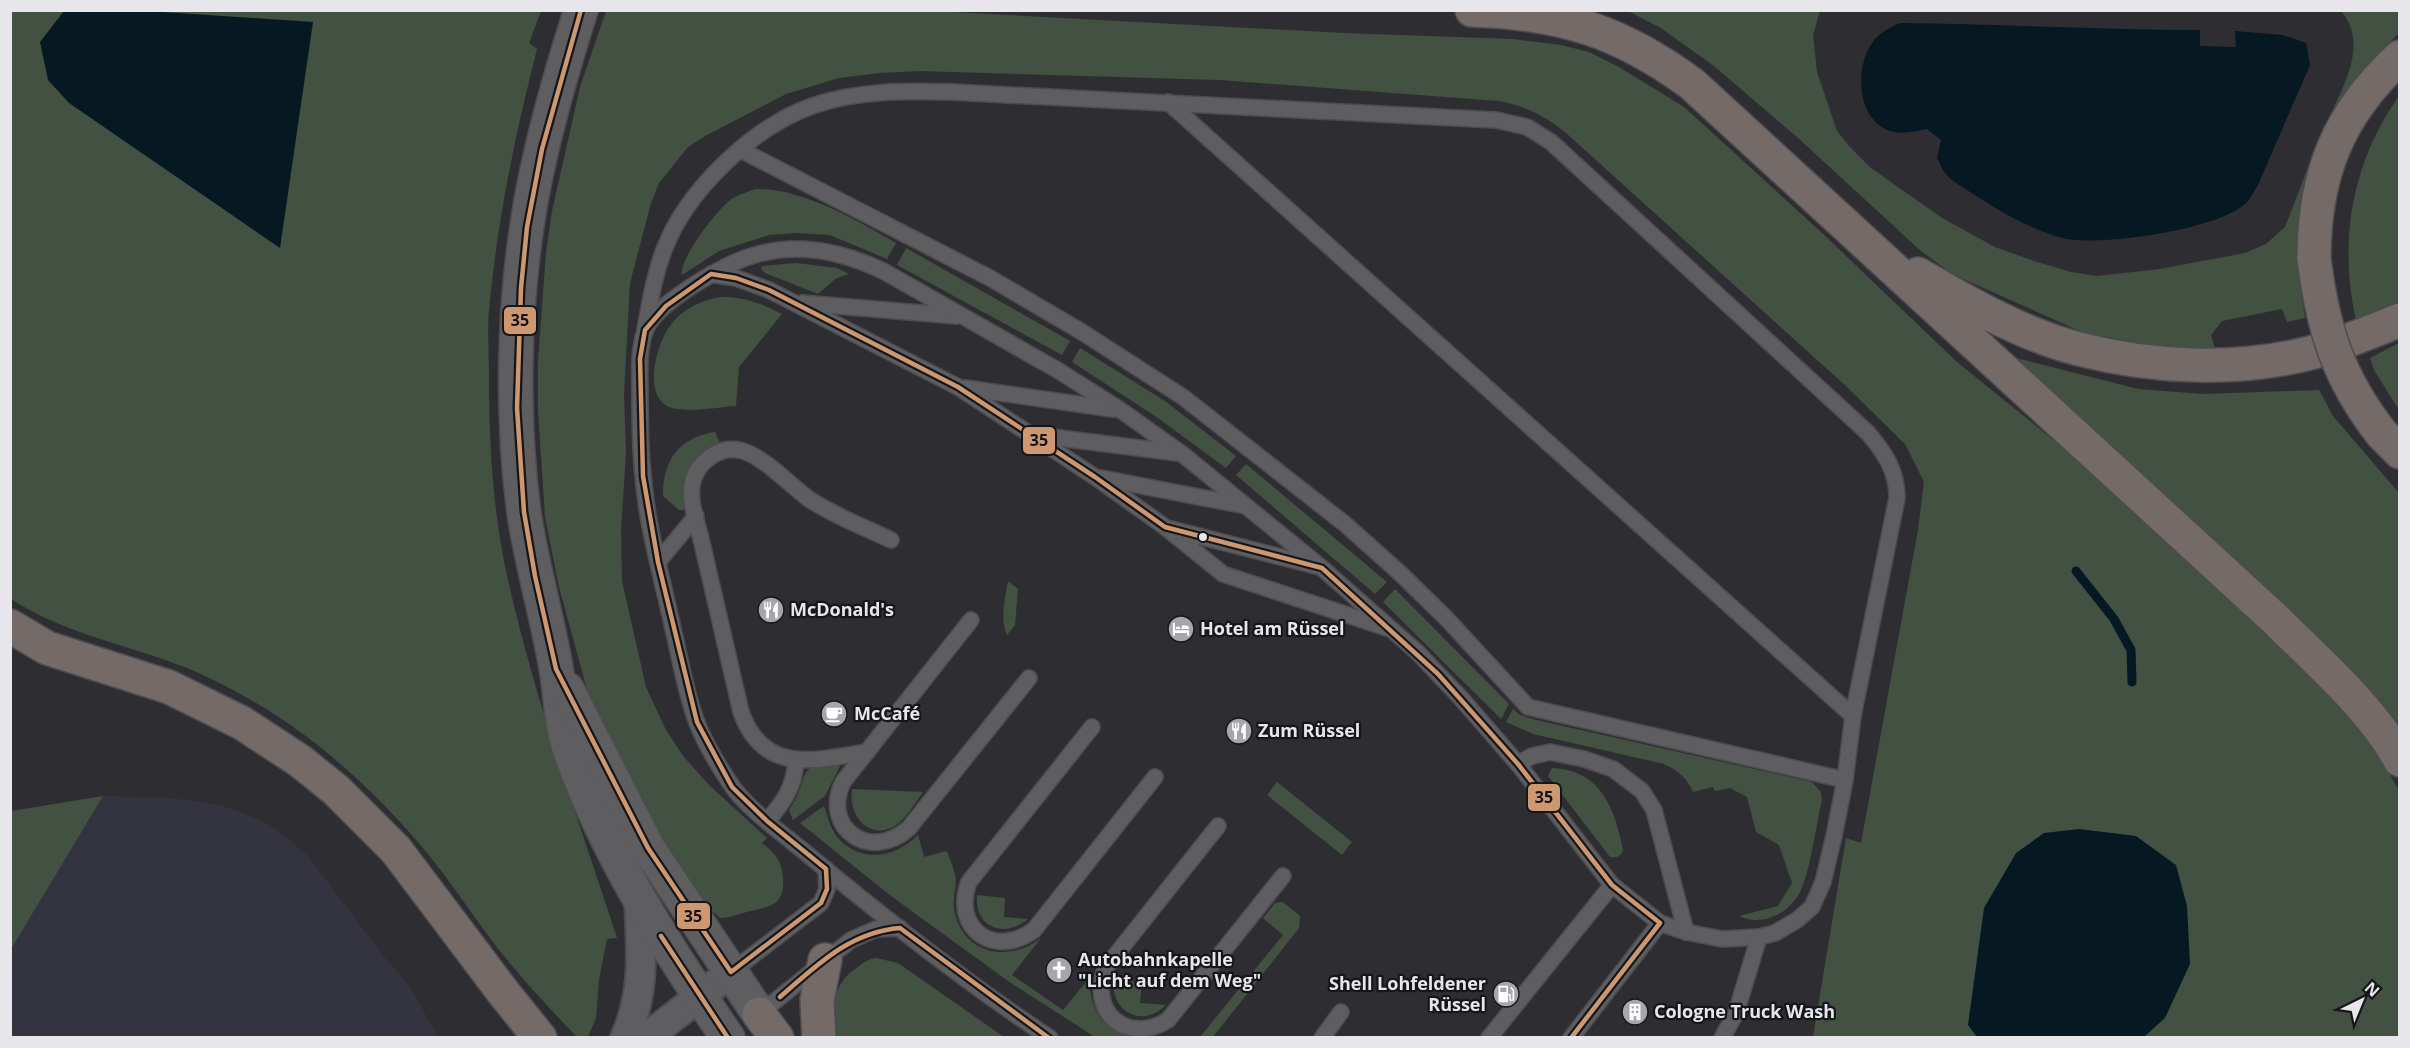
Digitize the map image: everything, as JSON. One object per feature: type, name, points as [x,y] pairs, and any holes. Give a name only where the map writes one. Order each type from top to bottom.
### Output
[{"type":"highway","points":[[1472,10],[1533,15],[1573,23],[1606,33],[1641,49],[1692,84],[2275,619],[2337,681],[2389,740],[2400,760]]},
{"type":"highway","points":[[2391,443],[2363,411],[2335,356],[2318,290],[2314,259],[2317,203],[2333,145],[2350,116],[2370,89],[2400,57]]},
{"type":"highway","points":[[1862,241],[1955,295],[1995,315],[2078,349],[2115,357],[2186,364],[2250,363],[2313,352],[2362,336],[2400,320]]},
{"type":"highway","points":[[10,626],[48,648],[169,687],[242,723],[300,761],[364,816],[396,850],[540,1038]]},
{"type":"highway","points":[[10,647],[48,648]]},
{"type":"highway","points":[[819,1038],[818,1000],[825,960]]},
{"type":"street","points":[[556,669],[648,848],[768,1026],[728,1038],[639,899],[598,818],[569,746],[560,710],[556,669],[535,576],[524,512],[517,408],[517,353],[526,227],[542,148],[581,10]]},
{"type":"street","points":[[625,1038],[633,1021],[642,982],[639,899]]},
{"type":"street","points":[[646,1038],[731,972]]},
{"type":"lane","points":[[645,330],[666,306],[683,292],[711,274],[749,256],[792,249],[838,253],[858,259],[885,272],[1059,371],[1119,409],[1181,453],[1249,506],[1392,630],[1438,674],[1518,764],[1612,885],[1659,923],[1686,932],[1722,939],[1759,937],[1788,926],[1805,914],[1817,899],[1829,858],[1845,780],[1853,716],[1897,498],[1897,485],[1887,457],[1868,434],[1551,142],[1527,127],[1496,120],[1168,102],[889,91],[813,106],[791,115],[741,150],[692,200],[672,232],[652,288],[640,358],[643,476],[658,562],[697,722],[732,787],[767,821],[900,928],[1050,1038]]},
{"type":"lane","points":[[1168,102],[1853,716]]},
{"type":"lane","points":[[741,150],[990,278],[1082,332],[1183,397],[1328,510],[1385,560],[1447,619],[1528,707],[1845,780]]},
{"type":"lane","points":[[711,274],[750,282],[795,302],[958,387],[1095,477],[1165,527],[1223,574],[1392,630]]},
{"type":"lane","points":[[795,302],[963,317]]},
{"type":"lane","points":[[958,387],[1119,409]]},
{"type":"lane","points":[[1030,434],[1181,453]]},
{"type":"lane","points":[[867,752],[796,761],[781,756],[764,745],[745,722],[696,516],[692,486],[698,469],[711,456],[727,450],[742,451],[761,461],[822,508],[891,540]]},
{"type":"lane","points":[[1095,477],[1249,506]]},
{"type":"lane","points":[[658,562],[696,516]]},
{"type":"lane","points":[[1165,527],[1322,568]]},
{"type":"lane","points":[[971,620],[843,782],[837,794],[837,808],[841,821],[849,832],[867,841],[886,842],[899,837],[909,828],[1029,678]]},
{"type":"lane","points":[[1092,727],[969,882],[964,894],[963,908],[967,920],[975,931],[998,942],[1011,942],[1024,938],[1034,930],[1155,777]]},
{"type":"lane","points":[[1518,764],[1541,753],[1565,754],[1599,762],[1613,769],[1642,791],[1654,810],[1686,932]]},
{"type":"lane","points":[[767,821],[788,795],[795,774],[796,761]]},
{"type":"lane","points":[[1218,826],[1107,966],[1101,978],[1100,991],[1103,1004],[1120,1024],[1144,1029],[1157,1027],[1168,1020],[1283,876]]},
{"type":"lane","points":[[731,972],[821,903],[827,889],[826,869]]},
{"type":"lane","points":[[1489,1038],[1612,885]]},
{"type":"lane","points":[[1571,1038],[1659,923]]},
{"type":"lane","points":[[768,1026],[825,960],[851,939],[887,928],[900,928]]},
{"type":"lane","points":[[1722,1038],[1736,1013],[1759,937]]},
{"type":"lane","points":[[1322,1038],[1341,1012]]},
{"type":"shaded area","points":[[64,11],[148,11],[313,22],[280,248],[69,103],[48,80],[40,42]]},
{"type":"shaded area","points":[[1900,23],[2200,30],[2200,46],[2236,47],[2235,31],[2283,35],[2306,43],[2310,65],[2258,185],[2245,204],[2209,222],[2184,229],[2129,238],[2079,240],[2049,234],[2024,223],[1954,182],[1937,158],[1941,140],[1927,129],[1894,132],[1881,126],[1872,117],[1865,105],[1862,91],[1861,76],[1864,62],[1876,38],[1887,29]]},
{"type":"shaded area","points":[[103,796],[171,798],[221,805],[260,820],[280,832],[308,856],[381,953],[409,985],[438,1037],[11,1037],[10,949]]},
{"type":"shaded area","points":[[2079,829],[2136,836],[2176,865],[2187,906],[2190,964],[2165,1018],[2144,1037],[1977,1037],[1968,1025],[1984,908],[2016,853],[2044,833]]},
{"type":"green space","points":[[915,10],[1343,33],[1513,39],[1561,45],[1589,52],[1619,67],[1684,107],[1821,232],[1957,362],[2083,464],[2266,632],[2345,710],[2380,756],[2399,791],[2399,1037],[1813,1037],[1846,838],[1861,843],[1918,530],[1924,482],[1905,444],[1847,387],[1566,133],[1543,117],[1499,101],[1219,80],[920,71],[839,78],[786,94],[705,136],[688,147],[659,183],[651,203],[630,283],[624,394],[626,453],[621,529],[622,581],[646,687],[665,728],[683,756],[710,786],[767,838],[762,843],[774,854],[781,867],[783,888],[777,901],[766,907],[720,918],[702,902],[673,860],[589,697],[559,587],[545,517],[538,411],[538,362],[546,252],[552,211],[580,87],[606,11]]},
{"type":"green space","points":[[10,11],[541,11],[529,43],[537,49],[508,179],[492,277],[488,326],[491,446],[494,494],[505,566],[528,660],[556,754],[617,938],[607,939],[599,979],[596,1018],[588,1037],[577,1037],[525,981],[496,946],[433,860],[389,810],[352,774],[292,726],[241,694],[187,668],[54,622],[11,599]]},
{"type":"green space","points":[[1628,11],[1820,11],[1813,35],[1817,72],[1837,131],[1850,147],[1871,168],[1942,218],[1995,247],[2071,272],[2097,276],[2160,269],[2245,253],[2266,244],[2285,227],[2312,157],[2300,214],[2301,263],[2297,265],[2305,318],[2287,322],[2282,309],[2222,321],[2211,335],[2215,349],[2171,349],[2082,332],[1952,274],[1921,251],[1798,138],[1714,66],[1661,28]]},
{"type":"green space","points":[[2341,11],[2399,11],[2399,33],[2358,76],[2330,123],[2327,122],[2346,81],[2353,52],[2353,38],[2349,24]]},
{"type":"green space","points":[[2399,96],[2399,301],[2356,320],[2349,261],[2349,232],[2353,203],[2370,148]]},
{"type":"green space","points":[[755,189],[773,190],[810,200],[896,243],[887,259],[830,235],[797,233],[769,235],[719,251],[682,275],[683,267],[693,246],[719,211],[733,198]]},
{"type":"green space","points":[[906,248],[1070,341],[1062,355],[897,265]]},
{"type":"green space","points":[[796,263],[837,268],[849,274],[835,279],[818,294],[765,273],[761,269],[762,266]]},
{"type":"green space","points":[[721,297],[753,301],[782,314],[739,367],[736,406],[682,410],[667,406],[659,399],[655,390],[654,378],[662,340],[673,322],[688,309],[707,300]]},
{"type":"green space","points":[[2399,343],[2399,410],[2374,370],[2370,358]]},
{"type":"green space","points":[[1080,348],[1165,401],[1236,456],[1226,468],[1158,418],[1072,362]]},
{"type":"green space","points":[[2005,355],[2138,389],[2203,394],[2319,390],[2333,416],[2399,493],[2399,735]]},
{"type":"green space","points":[[715,432],[720,443],[700,454],[689,469],[685,488],[687,510],[679,510],[663,496],[666,472],[670,462],[682,445],[691,439]]},
{"type":"green space","points":[[1246,464],[1387,582],[1375,594],[1236,475]]},
{"type":"green space","points":[[1008,581],[1018,589],[1015,625],[1007,635],[1003,616]]},
{"type":"green space","points":[[1395,589],[1509,704],[1501,719],[1383,602]]},
{"type":"green space","points":[[1513,709],[1520,715],[1532,719],[1812,782],[1821,792],[1822,800],[1808,870],[1796,898],[1783,912],[1766,919],[1748,919],[1739,916],[1778,906],[1792,883],[1779,845],[1756,832],[1747,797],[1730,788],[1715,791],[1713,787],[1693,792],[1682,775],[1664,764],[1533,734],[1506,722]]},
{"type":"green space","points":[[836,763],[840,766],[825,796],[793,820],[789,811],[806,773],[813,767]]},
{"type":"green space","points":[[1552,768],[1569,770],[1583,776],[1603,794],[1620,835],[1623,851],[1619,856],[1610,857],[1548,776]]},
{"type":"green space","points":[[1277,782],[1352,842],[1342,855],[1267,795]]},
{"type":"green space","points":[[852,789],[923,792],[899,823],[885,830],[876,830],[868,828],[857,816],[853,808]]},
{"type":"green space","points":[[103,796],[11,949],[11,811]]},
{"type":"green space","points":[[824,806],[830,825],[841,841],[860,853],[870,855],[891,852],[918,835],[924,857],[947,851],[956,878],[955,914],[969,939],[991,951],[1004,952],[1029,946],[1041,938],[1012,975],[1063,1010],[1090,977],[1094,1007],[1099,1016],[1112,1029],[1132,1037],[1095,1037],[1008,981],[891,896],[800,823]]},
{"type":"green space","points":[[977,895],[1005,898],[1004,917],[1028,919],[1010,928],[993,927],[980,915]]},
{"type":"green space","points":[[1283,902],[1300,916],[1299,928],[1213,1037],[1200,1037],[1283,935],[1263,918],[1275,903]]},
{"type":"green space","points":[[876,958],[898,963],[1004,1037],[836,1038],[833,1009],[841,983],[847,975],[865,962]]},
{"type":"green space","points":[[1113,980],[1142,982],[1140,1003],[1166,1005],[1148,1016],[1130,1014],[1118,1001],[1114,992]]},
{"type":"waterway","points":[[2076,571],[2114,619],[2131,650],[2132,682]]},
{"type":"transit line","name":"35","points":[[581,10],[542,149],[527,227],[521,288],[517,408],[524,512],[535,576],[556,669],[648,848],[731,972],[821,903],[827,889],[826,869],[767,821],[732,787],[697,722],[658,562],[643,476],[640,359],[645,330],[666,306],[711,274],[736,278],[769,290],[958,387],[1095,477],[1165,527],[1322,568],[1438,674],[1518,764],[1612,885],[1660,923],[1571,1038]]},
{"type":"transit line","name":"35","points":[[780,997],[821,962],[850,943],[865,936],[900,928],[1049,1038]]},
{"type":"transit line","name":"35","points":[[661,936],[728,1038]]},
{"type":"place","name":"McDonald's","points":[[771,610]]},
{"type":"place","name":"Hotel am Rüssel","points":[[1181,629]]},
{"type":"place","name":"McCafé","points":[[834,714]]},
{"type":"place","name":"Zum Rüssel","points":[[1239,731]]},
{"type":"place","name":"Autobahnkapelle \"Licht auf dem Weg\"","points":[[1059,970]]},
{"type":"place","name":"Shell Lohfeldener Rüssel","points":[[1506,994]]},
{"type":"place","name":"Cologne Truck Wash","points":[[1635,1012]]}]
